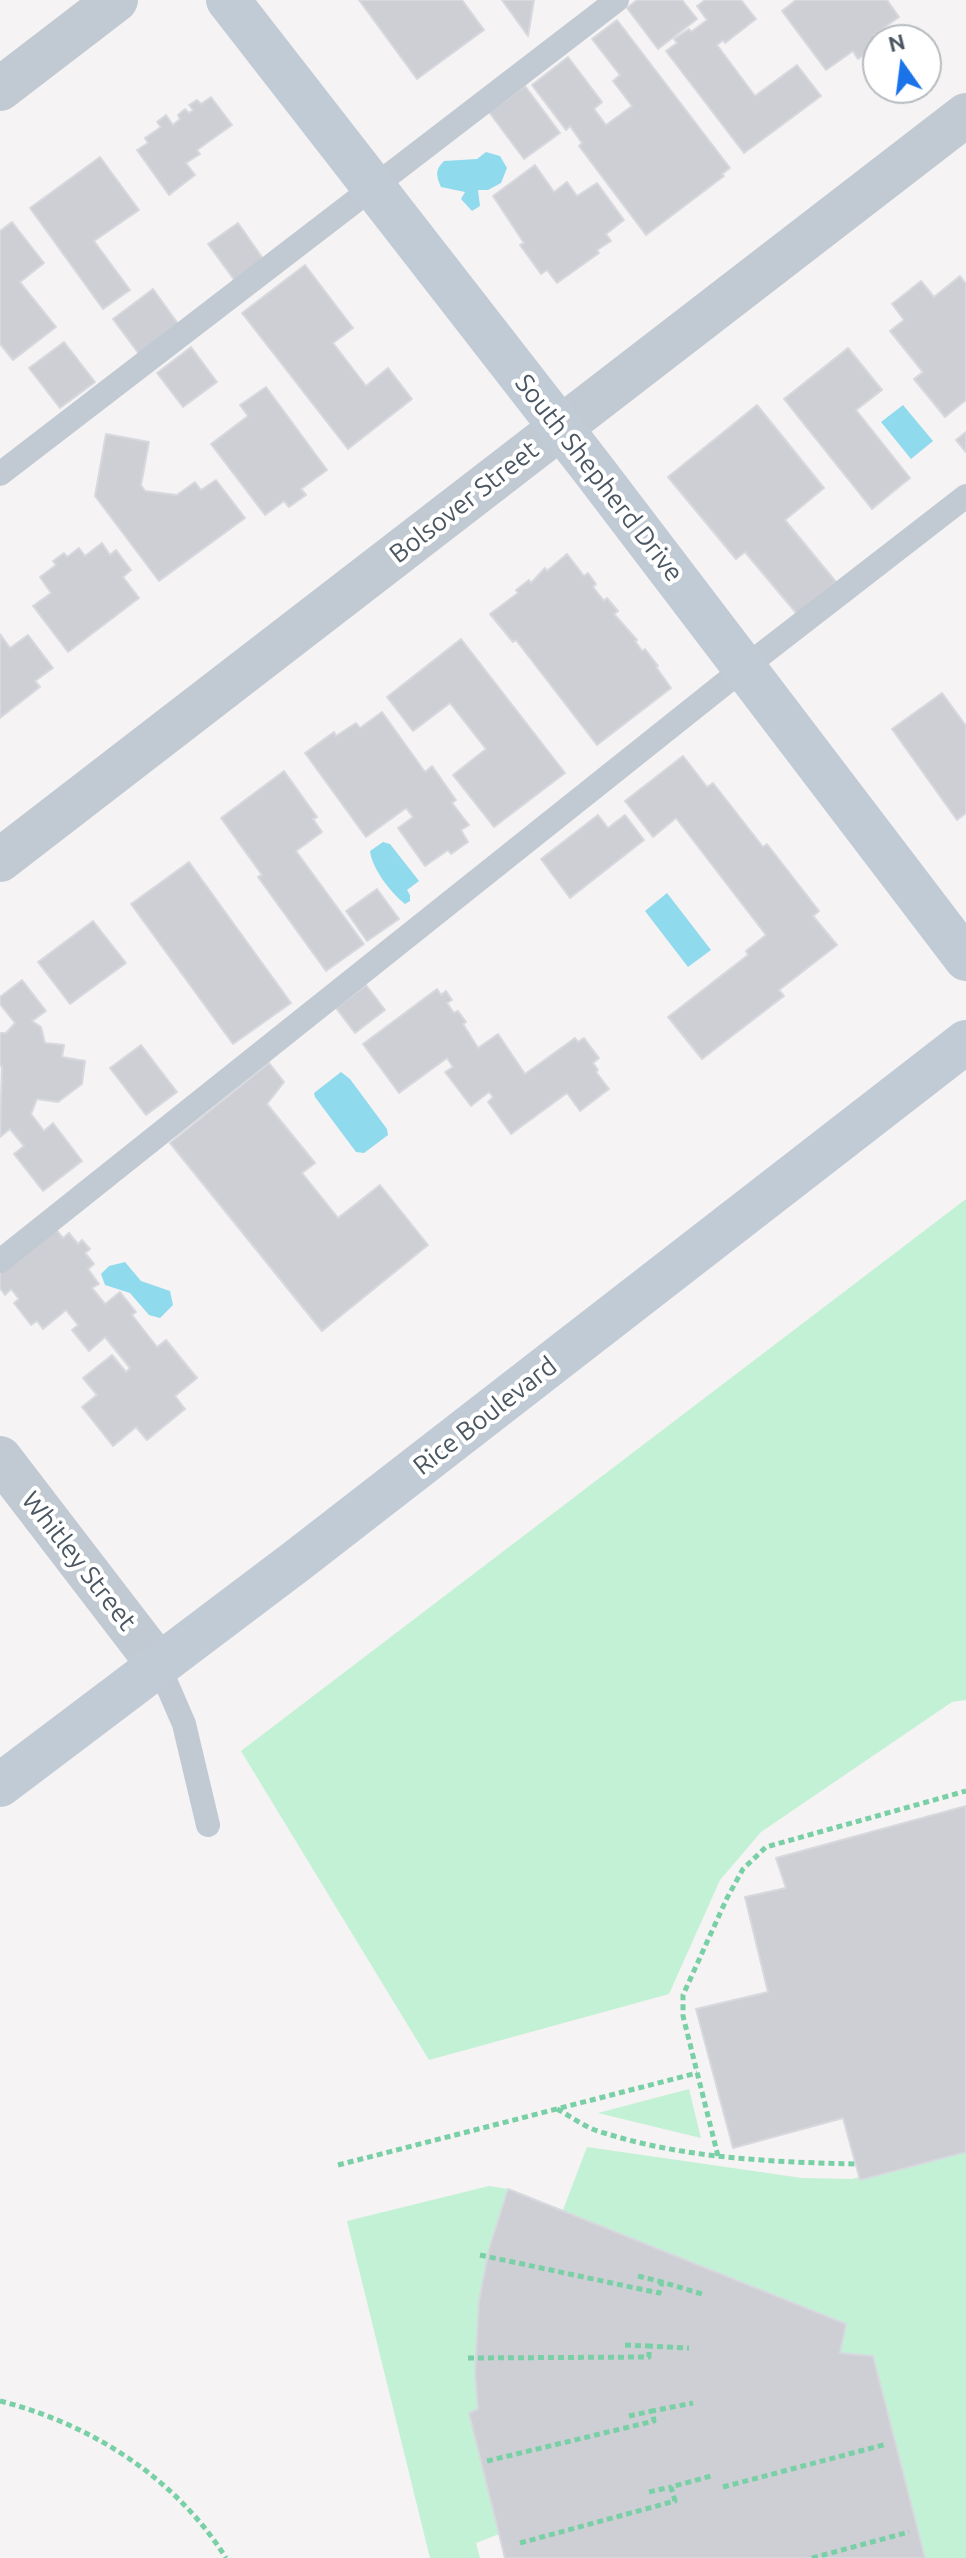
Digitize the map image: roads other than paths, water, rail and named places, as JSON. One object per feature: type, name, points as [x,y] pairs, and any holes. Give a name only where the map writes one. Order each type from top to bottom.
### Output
[{"type":"main road","name":"South Shepherd Drive","points":[[228,0],[561,427],[966,959]]},
{"type":"main road","name":"Rice Boulevard","points":[[0,1785],[298,1560],[966,1042]]},
{"type":"street","points":[[0,89],[116,0]]},
{"type":"street","name":"Bolsover Street","points":[[0,860],[966,115]]},
{"type":"street","name":"Whitley Street","points":[[0,1458],[158,1664]]},
{"type":"lane","points":[[0,474],[617,0]]},
{"type":"lane","points":[[0,1261],[744,668],[966,496]]},
{"type":"lane","points":[[158,1664],[184,1724],[208,1825]]},
{"type":"water","points":[[486,152],[500,156],[507,168],[501,183],[488,190],[478,190],[480,206],[472,211],[461,199],[465,192],[441,187],[438,170],[444,161],[477,159]]},
{"type":"water","points":[[903,405],[933,441],[911,459],[881,422]]},
{"type":"water","points":[[383,842],[390,844],[419,881],[407,890],[410,901],[405,904],[393,893],[371,858],[370,851]]},
{"type":"water","points":[[667,893],[711,950],[688,967],[645,911]]},
{"type":"water","points":[[341,1072],[350,1079],[387,1129],[388,1135],[364,1153],[356,1152],[315,1097],[314,1093]]},
{"type":"water","points":[[125,1262],[141,1281],[170,1291],[173,1305],[160,1318],[149,1315],[130,1293],[105,1285],[101,1274],[109,1266]]}]
